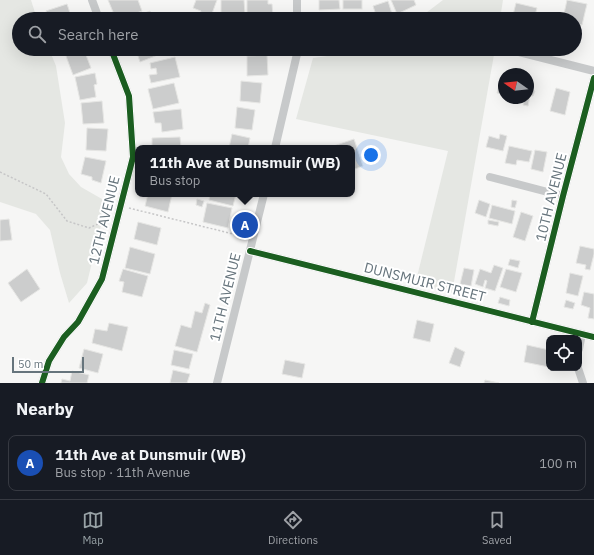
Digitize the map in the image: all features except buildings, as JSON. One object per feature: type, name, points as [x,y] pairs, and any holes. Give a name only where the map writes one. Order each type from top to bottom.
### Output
[{"type":"street","points":[[92,0],[96,12]]},
{"type":"street","points":[[297,0],[297,12]]},
{"type":"street","name":"12TH AVENUE","points":[[42,383],[48,361],[64,337],[78,322],[102,279],[133,157],[129,96],[114,56]]},
{"type":"street","points":[[276,145],[297,56]]},
{"type":"street","points":[[535,56],[594,71]]},
{"type":"street","name":"10TH AVENUE","points":[[532,322],[594,78]]},
{"type":"street","points":[[490,177],[563,196]]},
{"type":"street","name":"11TH AVENUE","points":[[217,383],[263,197]]},
{"type":"street","name":"DUNSMUIR STREET","points":[[250,251],[594,337]]},
{"type":"street","points":[[579,371],[583,383]]},
{"type":"path","points":[[0,172],[46,194],[67,221],[89,228],[107,220],[120,206],[253,239]]},
{"type":"shaded area","points":[[0,0],[31,0],[35,12],[12,12],[12,56],[52,56],[56,66],[65,123],[61,157],[69,174],[81,187],[102,199],[106,204],[87,283],[69,303],[50,230],[36,214],[0,202]]},
{"type":"shaded area","points":[[443,0],[503,0],[501,12],[427,12]]},
{"type":"shaded area","points":[[327,56],[494,56],[452,293],[415,285],[448,151],[296,119],[313,58]]},
{"type":"cycle path","points":[[42,383],[49,361],[64,337],[78,322],[102,279],[133,157],[129,96],[114,56]]},
{"type":"cycle path","points":[[532,322],[594,78]]},
{"type":"cycle path","points":[[250,251],[594,337]]},
{"type":"place","name":"11th Ave at Dunsmuir (WB)","points":[[245,225]]}]
